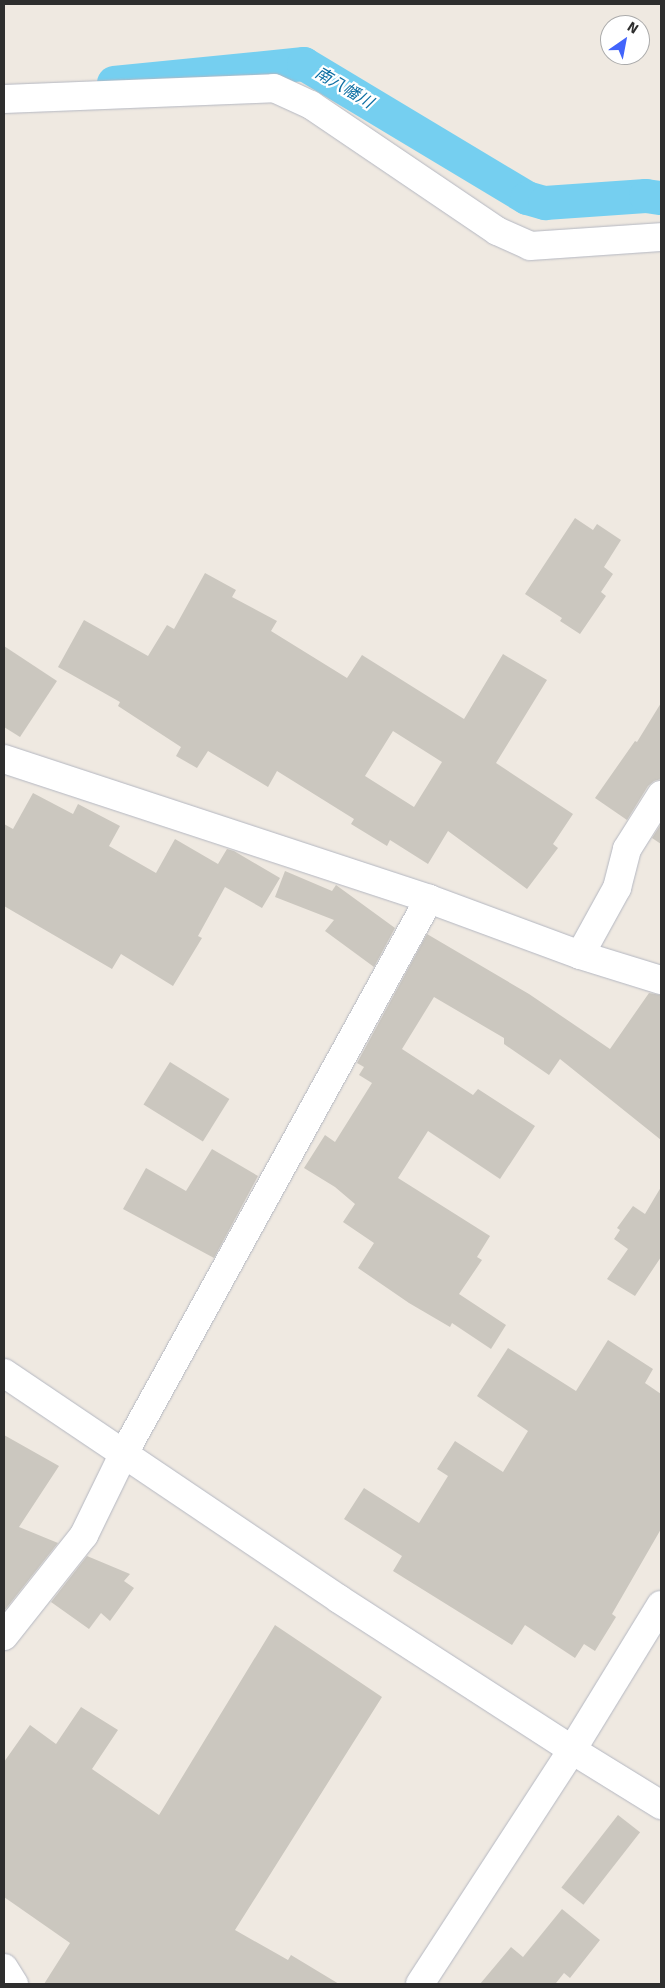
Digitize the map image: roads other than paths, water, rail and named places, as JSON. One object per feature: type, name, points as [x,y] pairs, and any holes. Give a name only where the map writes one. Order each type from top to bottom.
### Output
[{"type":"street","points":[[4,99],[274,88],[311,105],[497,231],[530,246],[661,237]]},
{"type":"street","points":[[4,759],[429,898],[580,955],[661,980]]},
{"type":"street","points":[[580,955],[617,888],[627,849],[661,795]]},
{"type":"street","points":[[4,1636],[84,1535],[123,1455],[429,898]]},
{"type":"street","points":[[4,1373],[123,1455],[572,1750],[661,1805]]},
{"type":"street","points":[[420,1984],[572,1750],[661,1605]]},
{"type":"street","points":[[4,1968],[14,1984]]},
{"type":"waterway","name":"南八幡川","points":[[114,83],[304,64],[527,198],[545,203],[646,196],[661,198]]}]
